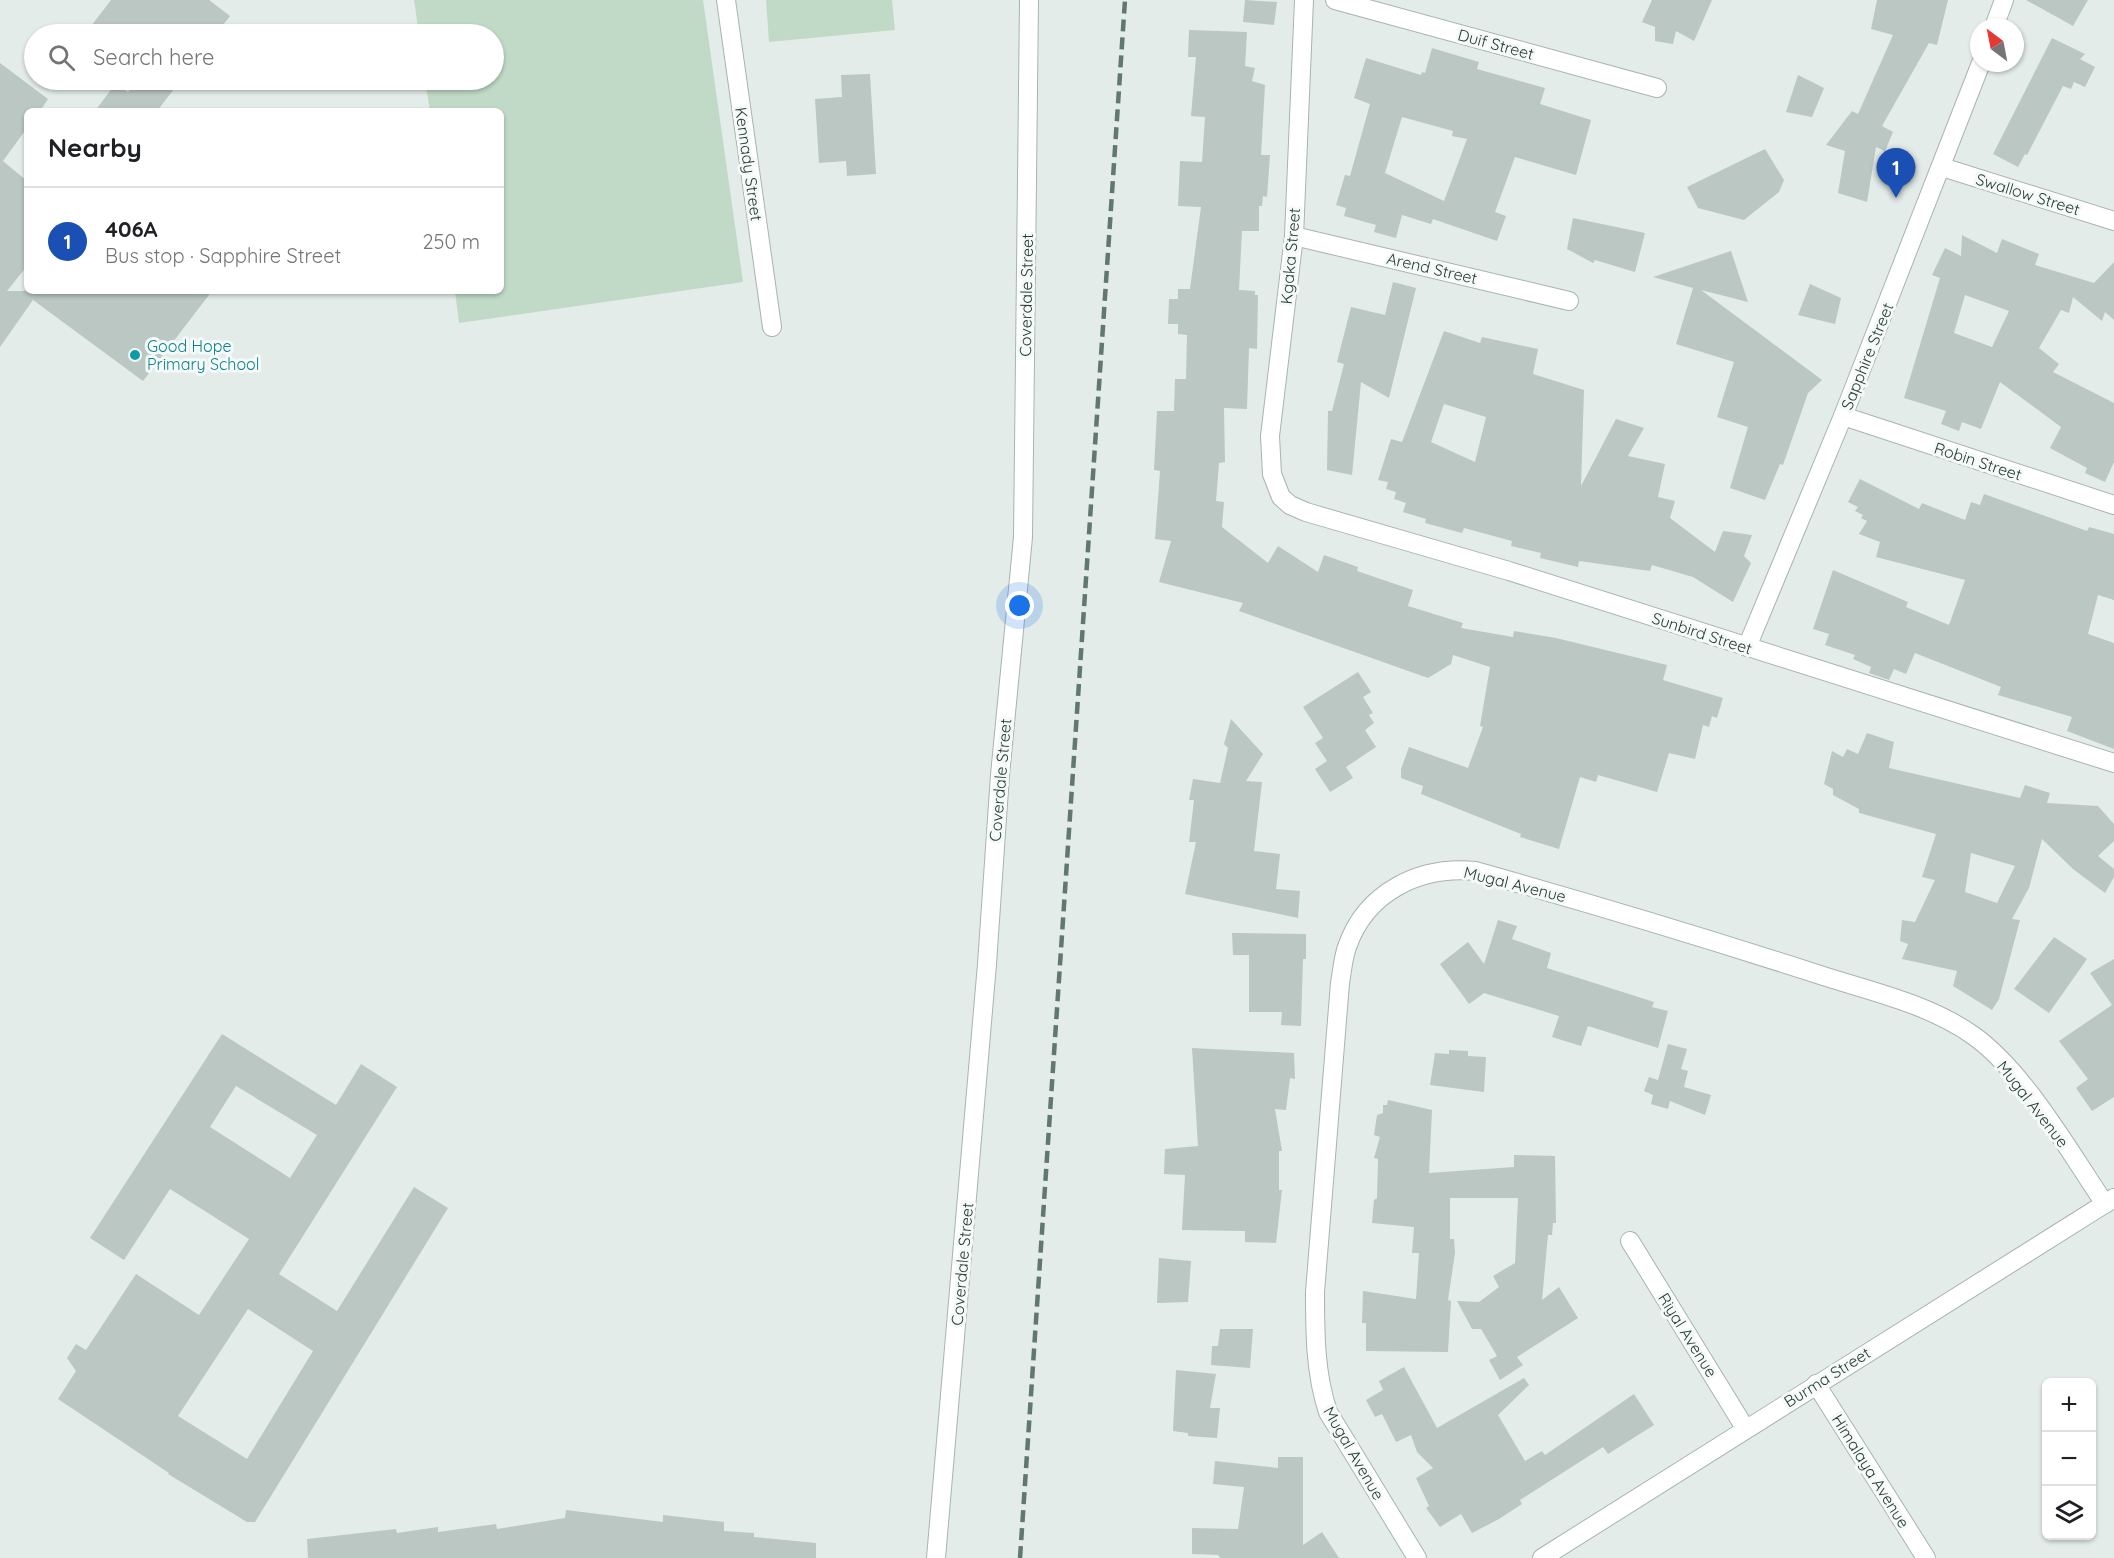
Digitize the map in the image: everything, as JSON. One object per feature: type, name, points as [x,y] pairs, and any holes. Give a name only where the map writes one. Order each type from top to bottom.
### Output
[{"type":"street","name":"Kennady Street","points":[[726,0],[772,327]]},
{"type":"street","name":"Coverdale Street","points":[[936,1558],[985,987],[1000,775],[1023,537],[1029,0]]},
{"type":"street","name":"Kgaka Street","points":[[1290,505],[1281,497],[1272,474],[1270,436],[1294,236],[1304,0]]},
{"type":"street","name":"Duif Street","points":[[1335,0],[1657,88]]},
{"type":"street","points":[[1997,18],[2004,0]]},
{"type":"street","name":"Sapphire Street","points":[[1747,647],[1843,416],[1978,72]]},
{"type":"street","name":"Swallow Street","points":[[1942,167],[2114,221]]},
{"type":"street","name":"Arend Street","points":[[1294,236],[1569,301]]},
{"type":"street","name":"Robin Street","points":[[1843,416],[2114,506]]},
{"type":"street","name":"Sunbird Street","points":[[1290,505],[2114,763]]},
{"type":"street","name":"Mugal Avenue","points":[[1417,1558],[1328,1412],[1320,1388],[1315,1330],[1316,1280],[1341,983],[1346,949],[1356,926],[1368,909],[1406,880],[1458,869],[1475,871],[1726,945],[1929,1011],[1961,1028],[1993,1054],[2032,1097],[2109,1201]]},
{"type":"street","name":"Burma Street","points":[[1542,1558],[1745,1428],[2109,1201]]},
{"type":"street","name":"Riyal Avenue","points":[[1630,1241],[1745,1428]]},
{"type":"street","name":"Himalaya Avenue","points":[[1816,1384],[1926,1558]]},
{"type":"green space","points":[[414,0],[703,0],[743,282],[459,323],[455,294],[504,294],[504,108],[430,108],[427,90],[504,90],[504,24],[418,24]]},
{"type":"green space","points":[[766,0],[892,0],[895,30],[769,42]]},
{"type":"building","points":[[111,0],[209,0],[230,16],[224,24],[93,24]]},
{"type":"building","points":[[1245,0],[1277,2],[1274,25],[1243,22]]},
{"type":"building","points":[[1652,0],[1712,0],[1694,41],[1676,31],[1673,44],[1655,41],[1655,27],[1642,22]]},
{"type":"building","points":[[1877,0],[1948,0],[1937,45],[1929,43],[1882,126],[1893,132],[1885,151],[1876,147],[1867,202],[1838,193],[1845,151],[1826,145],[1852,111],[1858,114],[1893,35],[1871,29]]},
{"type":"building","points":[[2026,0],[2088,0],[2073,26]]},
{"type":"building","points":[[1189,30],[1247,32],[1245,66],[1255,68],[1252,81],[1265,85],[1261,155],[1270,155],[1267,197],[1263,196],[1262,206],[1259,206],[1259,231],[1242,231],[1239,290],[1255,291],[1255,295],[1258,295],[1257,349],[1249,348],[1247,409],[1224,408],[1225,462],[1219,463],[1216,501],[1224,502],[1222,527],[1268,563],[1278,546],[1318,572],[1324,555],[1358,567],[1357,571],[1413,590],[1408,606],[1463,623],[1461,628],[1513,637],[1514,631],[1556,638],[1667,665],[1663,680],[1723,698],[1717,718],[1712,716],[1709,727],[1703,725],[1695,759],[1669,753],[1657,792],[1598,775],[1596,782],[1580,777],[1559,849],[1520,837],[1521,834],[1421,794],[1423,786],[1401,778],[1401,769],[1409,747],[1468,768],[1483,727],[1480,726],[1490,667],[1453,655],[1451,664],[1428,678],[1239,611],[1243,603],[1159,582],[1171,541],[1155,539],[1160,471],[1154,470],[1157,411],[1174,411],[1175,379],[1186,379],[1187,335],[1178,334],[1178,324],[1168,324],[1169,299],[1178,299],[1178,289],[1190,289],[1201,207],[1178,206],[1180,161],[1202,162],[1205,117],[1191,116],[1196,57],[1188,57]]},
{"type":"building","points":[[2052,38],[2085,54],[2080,59],[2095,67],[2085,87],[2074,82],[2071,89],[2063,86],[2027,155],[2025,154],[2018,167],[1993,154]]},
{"type":"building","points":[[1432,48],[1479,62],[1477,69],[1545,88],[1540,104],[1591,120],[1576,175],[1515,157],[1495,212],[1506,216],[1497,241],[1433,219],[1431,224],[1402,215],[1396,238],[1374,232],[1376,225],[1344,216],[1346,208],[1336,205],[1345,175],[1350,176],[1370,104],[1354,98],[1366,58],[1421,75],[1422,72],[1425,73]],"holes":[[[1402,117],[1453,131],[1452,136],[1467,139],[1444,201],[1385,173]]]},
{"type":"building","points":[[0,63],[24,81],[24,90],[36,90],[48,99],[42,108],[24,108],[24,132],[3,161],[24,178],[24,270],[7,291],[24,291],[24,294],[210,294],[143,381],[33,300],[0,347]]},
{"type":"building","points":[[870,74],[876,174],[847,176],[846,161],[819,163],[815,99],[842,97],[841,75]]},
{"type":"building","points":[[1798,75],[1824,88],[1812,117],[1786,112]]},
{"type":"building","points":[[111,90],[128,92],[130,90],[173,90],[159,108],[97,108]]},
{"type":"building","points":[[1765,149],[1784,180],[1779,192],[1744,220],[1698,208],[1687,187]]},
{"type":"building","points":[[1573,218],[1645,233],[1635,272],[1595,260],[1593,263],[1567,249]]},
{"type":"building","points":[[1962,235],[1997,253],[2002,239],[2039,254],[2035,265],[2094,283],[2114,262],[2114,320],[2105,312],[2102,321],[2073,297],[2069,313],[2061,310],[2039,348],[2059,364],[2053,372],[2114,403],[2114,462],[2105,482],[2085,473],[2087,468],[2050,448],[2061,427],[2000,382],[1981,429],[1962,422],[1959,431],[1941,424],[1946,411],[1904,398],[1940,278],[1932,275],[1945,248],[1961,256]],"holes":[[[1965,295],[2009,311],[1992,347],[1954,333]]]},
{"type":"building","points":[[1731,251],[1748,302],[1701,290],[1822,380],[1808,393],[1783,465],[1780,464],[1765,500],[1730,488],[1748,427],[1717,417],[1734,362],[1676,344],[1693,288],[1653,277]]},
{"type":"building","points":[[1393,282],[1416,288],[1389,398],[1361,382],[1352,475],[1327,470],[1328,411],[1332,411],[1344,364],[1337,362],[1351,307],[1385,315]]},
{"type":"building","points":[[1810,284],[1841,298],[1835,324],[1798,315]]},
{"type":"building","points":[[1444,331],[1480,343],[1482,337],[1538,349],[1533,374],[1584,390],[1581,486],[1616,419],[1644,428],[1628,456],[1665,464],[1658,497],[1675,501],[1670,518],[1715,552],[1723,531],[1752,535],[1744,556],[1751,563],[1733,602],[1693,577],[1652,565],[1650,571],[1579,561],[1578,567],[1540,558],[1541,553],[1511,546],[1512,541],[1464,528],[1462,533],[1425,523],[1426,519],[1403,512],[1406,503],[1394,499],[1396,492],[1386,489],[1388,482],[1378,480],[1391,439],[1402,442]],"holes":[[[1444,404],[1486,417],[1475,462],[1431,442]]]},
{"type":"building","points":[[1860,479],[1919,509],[1922,503],[1965,520],[1971,502],[1980,505],[1984,494],[2087,531],[2089,527],[2114,534],[2114,600],[2098,595],[2088,634],[2114,643],[2114,749],[2067,731],[2072,717],[1998,695],[2001,687],[1915,653],[1906,674],[1894,669],[1889,680],[1869,673],[1871,667],[1853,659],[1855,655],[1825,645],[1829,634],[1813,629],[1833,570],[1908,602],[1906,607],[1949,625],[1965,580],[1876,557],[1880,542],[1859,534],[1867,521],[1861,518],[1863,515],[1855,511],[1858,507],[1848,502]]},
{"type":"building","points":[[1358,672],[1371,692],[1363,697],[1373,713],[1369,715],[1374,723],[1365,730],[1376,747],[1346,767],[1353,778],[1330,792],[1315,769],[1327,761],[1315,743],[1323,738],[1303,707]]},
{"type":"building","points":[[1231,719],[1263,754],[1246,781],[1262,782],[1254,851],[1280,854],[1276,889],[1300,891],[1298,918],[1185,894],[1196,842],[1189,842],[1194,800],[1189,800],[1193,779],[1220,783],[1228,748],[1224,744]]},
{"type":"building","points":[[1867,733],[1894,742],[1889,768],[2020,798],[2025,785],[2050,793],[2047,803],[2098,806],[2114,824],[2114,841],[2098,856],[2114,869],[2114,877],[2105,893],[2073,869],[2042,839],[2029,888],[2012,919],[2020,920],[1999,999],[1992,1010],[1953,986],[1957,971],[1902,959],[1908,944],[1900,941],[1902,920],[1915,922],[1935,880],[1922,877],[1936,834],[1859,813],[1859,809],[1833,795],[1833,789],[1824,784],[1832,751],[1843,757],[1847,749],[1858,754]],"holes":[[[1971,853],[2015,866],[1997,903],[1965,892]]]},
{"type":"building","points":[[1498,920],[1517,926],[1512,939],[1551,953],[1547,968],[1654,1002],[1652,1007],[1668,1011],[1658,1048],[1588,1026],[1581,1046],[1552,1037],[1559,1016],[1484,993],[1469,1004],[1440,964],[1468,942],[1484,964]]},
{"type":"building","points":[[1232,933],[1306,934],[1301,1026],[1281,1025],[1282,1012],[1249,1012],[1249,955],[1233,955]]},
{"type":"building","points":[[2054,937],[2087,959],[2049,1013],[2014,989]]},
{"type":"building","points":[[2114,959],[2114,1097],[2092,1111],[2076,1088],[2088,1079],[2059,1041],[2112,1005],[2090,973]]},
{"type":"building","points":[[222,1034],[336,1105],[361,1064],[397,1087],[279,1274],[337,1311],[414,1187],[448,1208],[255,1522],[247,1522],[168,1474],[58,1399],[76,1371],[67,1358],[76,1344],[86,1350],[136,1274],[199,1315],[249,1239],[170,1189],[124,1260],[90,1238]],"holes":[[[236,1086],[317,1135],[290,1178],[210,1127]],[[248,1309],[313,1351],[247,1459],[178,1416]]]},
{"type":"building","points":[[1668,1044],[1687,1049],[1681,1069],[1688,1071],[1684,1087],[1711,1095],[1705,1115],[1670,1101],[1668,1109],[1651,1104],[1653,1095],[1644,1091],[1649,1077],[1658,1080]]},
{"type":"building","points":[[1192,1048],[1294,1053],[1295,1079],[1290,1078],[1286,1110],[1275,1109],[1282,1151],[1279,1151],[1279,1190],[1282,1190],[1276,1243],[1245,1242],[1245,1231],[1182,1230],[1185,1175],[1164,1174],[1165,1149],[1198,1146]]},
{"type":"building","points":[[1449,1050],[1468,1051],[1468,1056],[1486,1057],[1484,1092],[1430,1085],[1435,1053],[1449,1054]]},
{"type":"building","points":[[1388,1100],[1432,1110],[1429,1173],[1514,1167],[1514,1155],[1555,1156],[1556,1223],[1553,1223],[1552,1235],[1548,1235],[1542,1300],[1559,1287],[1578,1318],[1517,1357],[1523,1365],[1500,1380],[1489,1360],[1497,1356],[1481,1329],[1472,1329],[1457,1301],[1479,1302],[1499,1287],[1493,1276],[1515,1263],[1518,1198],[1450,1198],[1450,1239],[1454,1239],[1455,1253],[1448,1300],[1451,1301],[1448,1352],[1366,1351],[1366,1323],[1362,1323],[1363,1291],[1416,1299],[1419,1253],[1412,1253],[1414,1227],[1372,1223],[1374,1200],[1377,1198],[1378,1159],[1374,1158],[1380,1137],[1374,1135],[1377,1115],[1383,1113],[1383,1105],[1387,1105]]},
{"type":"building","points":[[1159,1258],[1191,1261],[1188,1302],[1157,1303]]},
{"type":"building","points":[[1220,1329],[1253,1329],[1250,1368],[1211,1365],[1212,1346],[1218,1346]]},
{"type":"building","points":[[1404,1367],[1437,1428],[1524,1378],[1529,1385],[1498,1415],[1525,1461],[1542,1451],[1545,1455],[1634,1394],[1654,1425],[1608,1454],[1603,1447],[1520,1500],[1522,1504],[1472,1533],[1461,1514],[1440,1527],[1426,1508],[1429,1506],[1416,1478],[1433,1468],[1417,1452],[1411,1435],[1396,1442],[1382,1414],[1375,1417],[1366,1400],[1383,1390],[1379,1381]]},
{"type":"building","points":[[1176,1370],[1216,1374],[1210,1408],[1220,1408],[1217,1438],[1188,1436],[1188,1433],[1173,1431]]},
{"type":"building","points":[[1278,1457],[1303,1457],[1303,1545],[1322,1532],[1339,1558],[1220,1558],[1218,1555],[1192,1554],[1192,1528],[1238,1529],[1244,1487],[1213,1484],[1215,1461],[1278,1468]]},
{"type":"building","points":[[566,1510],[663,1522],[663,1515],[724,1522],[724,1531],[754,1533],[754,1537],[816,1543],[816,1558],[308,1558],[307,1539],[396,1529],[397,1533],[438,1527],[438,1532],[496,1524],[497,1529],[565,1518]]},
{"type":"railway","points":[[1020,1558],[1125,0]]},
{"type":"place","name":"406A","points":[[1896,198]]},
{"type":"place","name":"Good Hope Primary School","points":[[135,355]]}]
